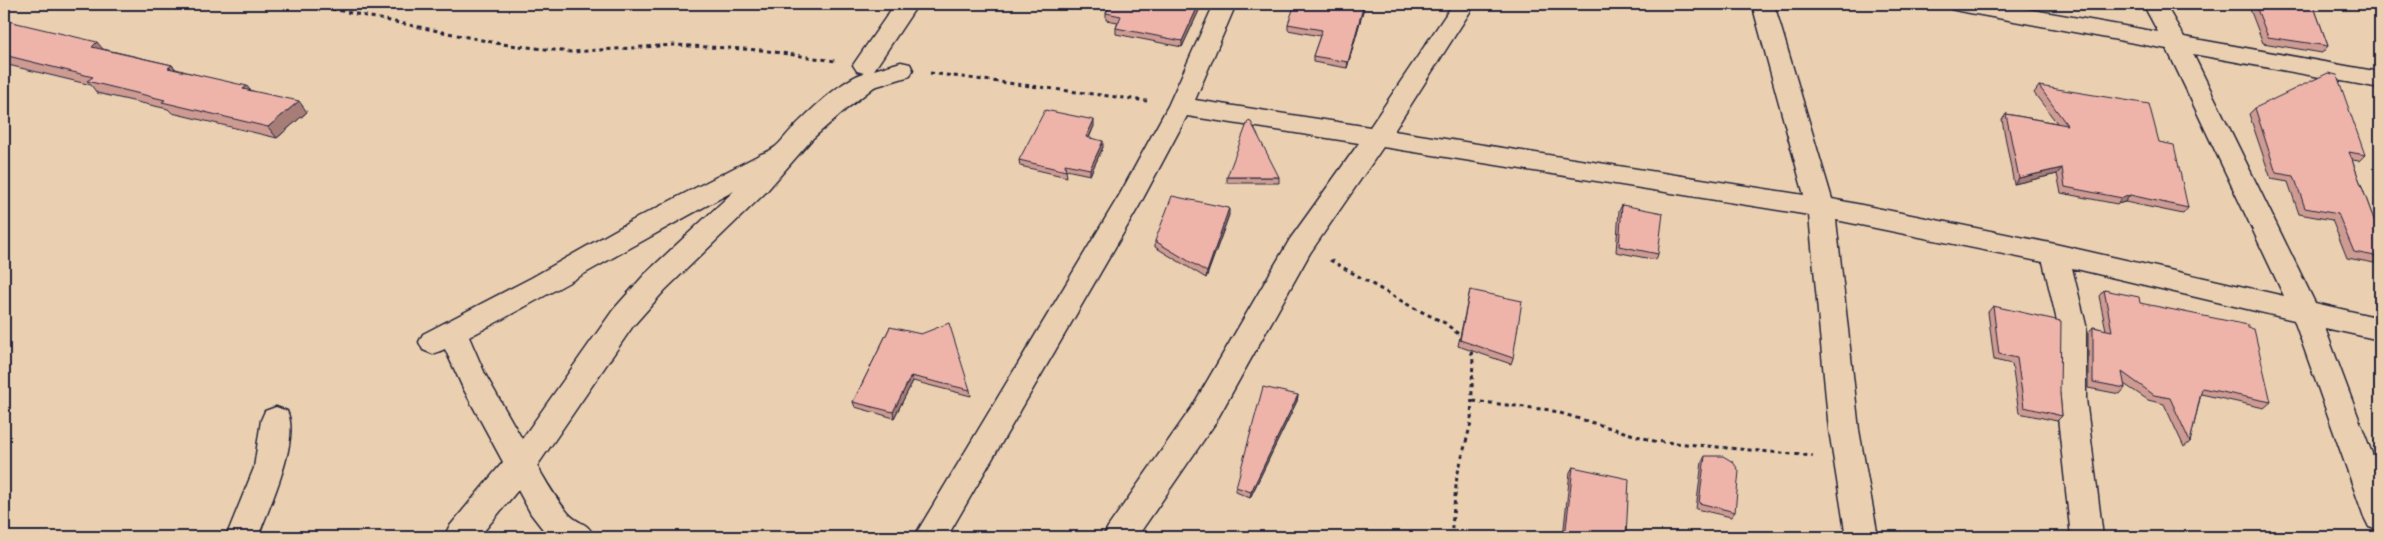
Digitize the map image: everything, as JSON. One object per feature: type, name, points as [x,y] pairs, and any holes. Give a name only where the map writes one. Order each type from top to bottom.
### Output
[{"type":"street","points":[[865,65],[906,4]]},
{"type":"street","points":[[930,537],[1130,199],[1180,106],[1225,4]]},
{"type":"street","points":[[1119,537],[1203,416],[1300,246],[1376,137],[1464,4]]},
{"type":"street","points":[[1763,4],[1821,207],[1848,460],[1862,537]]},
{"type":"street","points":[[1959,4],[2175,41],[2380,80]]},
{"type":"street","points":[[2154,4],[2175,41],[2305,311],[2380,518]]},
{"type":"street","points":[[460,537],[539,442],[623,318],[655,282],[756,186],[804,132],[865,81],[901,70]]},
{"type":"street","points":[[1180,106],[1821,207],[2055,254],[2380,329]]},
{"type":"street","points":[[578,537],[559,526],[542,504],[473,379],[442,337],[541,286],[644,226],[784,153]]},
{"type":"street","points":[[2055,254],[2072,325],[2071,399],[2087,537]]},
{"type":"street","points":[[242,537],[270,468],[276,420]]},
{"type":"path","points":[[308,4],[502,44],[571,52],[684,46],[760,50],[865,65]]},
{"type":"path","points":[[901,70],[1180,106]]},
{"type":"path","points":[[1300,246],[1343,267],[1385,292],[1445,323],[1465,340],[1473,356],[1473,401],[1471,423],[1457,476],[1451,537]]},
{"type":"path","points":[[1473,401],[1550,410],[1581,417],[1635,437],[1654,441],[1848,460]]},
{"type":"building","points":[[1111,4],[1199,4],[1182,41],[1116,28],[1121,16],[1106,13]]},
{"type":"building","points":[[1295,4],[1364,4],[1348,62],[1313,56],[1322,30],[1288,24]]},
{"type":"building","points":[[2255,4],[2313,4],[2328,46],[2268,37]]},
{"type":"building","points":[[4,20],[97,42],[92,47],[172,65],[168,68],[247,86],[243,89],[299,101],[268,127],[162,102],[165,100],[87,81],[93,77],[4,55]]},
{"type":"building","points":[[2328,73],[2337,75],[2365,155],[2349,152],[2380,236],[2380,257],[2354,252],[2338,214],[2305,208],[2294,176],[2276,173],[2255,108]]},
{"type":"building","points":[[2039,86],[2149,104],[2159,142],[2174,145],[2188,208],[2130,195],[2122,198],[2065,187],[2062,168],[2019,178],[2006,114],[2067,125]]},
{"type":"building","points":[[1045,110],[1094,120],[1086,137],[1103,141],[1090,169],[1065,164],[1066,171],[1019,160]]},
{"type":"building","points":[[1248,121],[1251,122],[1279,177],[1227,177]]},
{"type":"building","points":[[1172,196],[1229,208],[1207,272],[1155,241]]},
{"type":"building","points":[[1622,205],[1663,213],[1658,254],[1619,246]]},
{"type":"building","points":[[1470,290],[1522,301],[1513,358],[1460,340]]},
{"type":"building","points":[[2104,290],[2139,297],[2140,303],[2248,325],[2248,328],[2254,329],[2271,402],[2202,388],[2190,442],[2170,398],[2154,395],[2122,372],[2125,388],[2093,382],[2093,327],[2112,331]]},
{"type":"building","points":[[1993,306],[2061,321],[2060,393],[2062,416],[2024,407],[2017,358],[1999,354]]},
{"type":"building","points":[[949,323],[970,390],[911,376],[893,412],[853,402],[890,327],[921,334]]},
{"type":"building","points":[[1263,387],[1298,395],[1251,492],[1236,487]]},
{"type":"building","points":[[1705,456],[1723,456],[1733,462],[1739,471],[1735,512],[1699,503]]},
{"type":"building","points":[[1573,467],[1629,479],[1626,537],[1565,537]]}]
